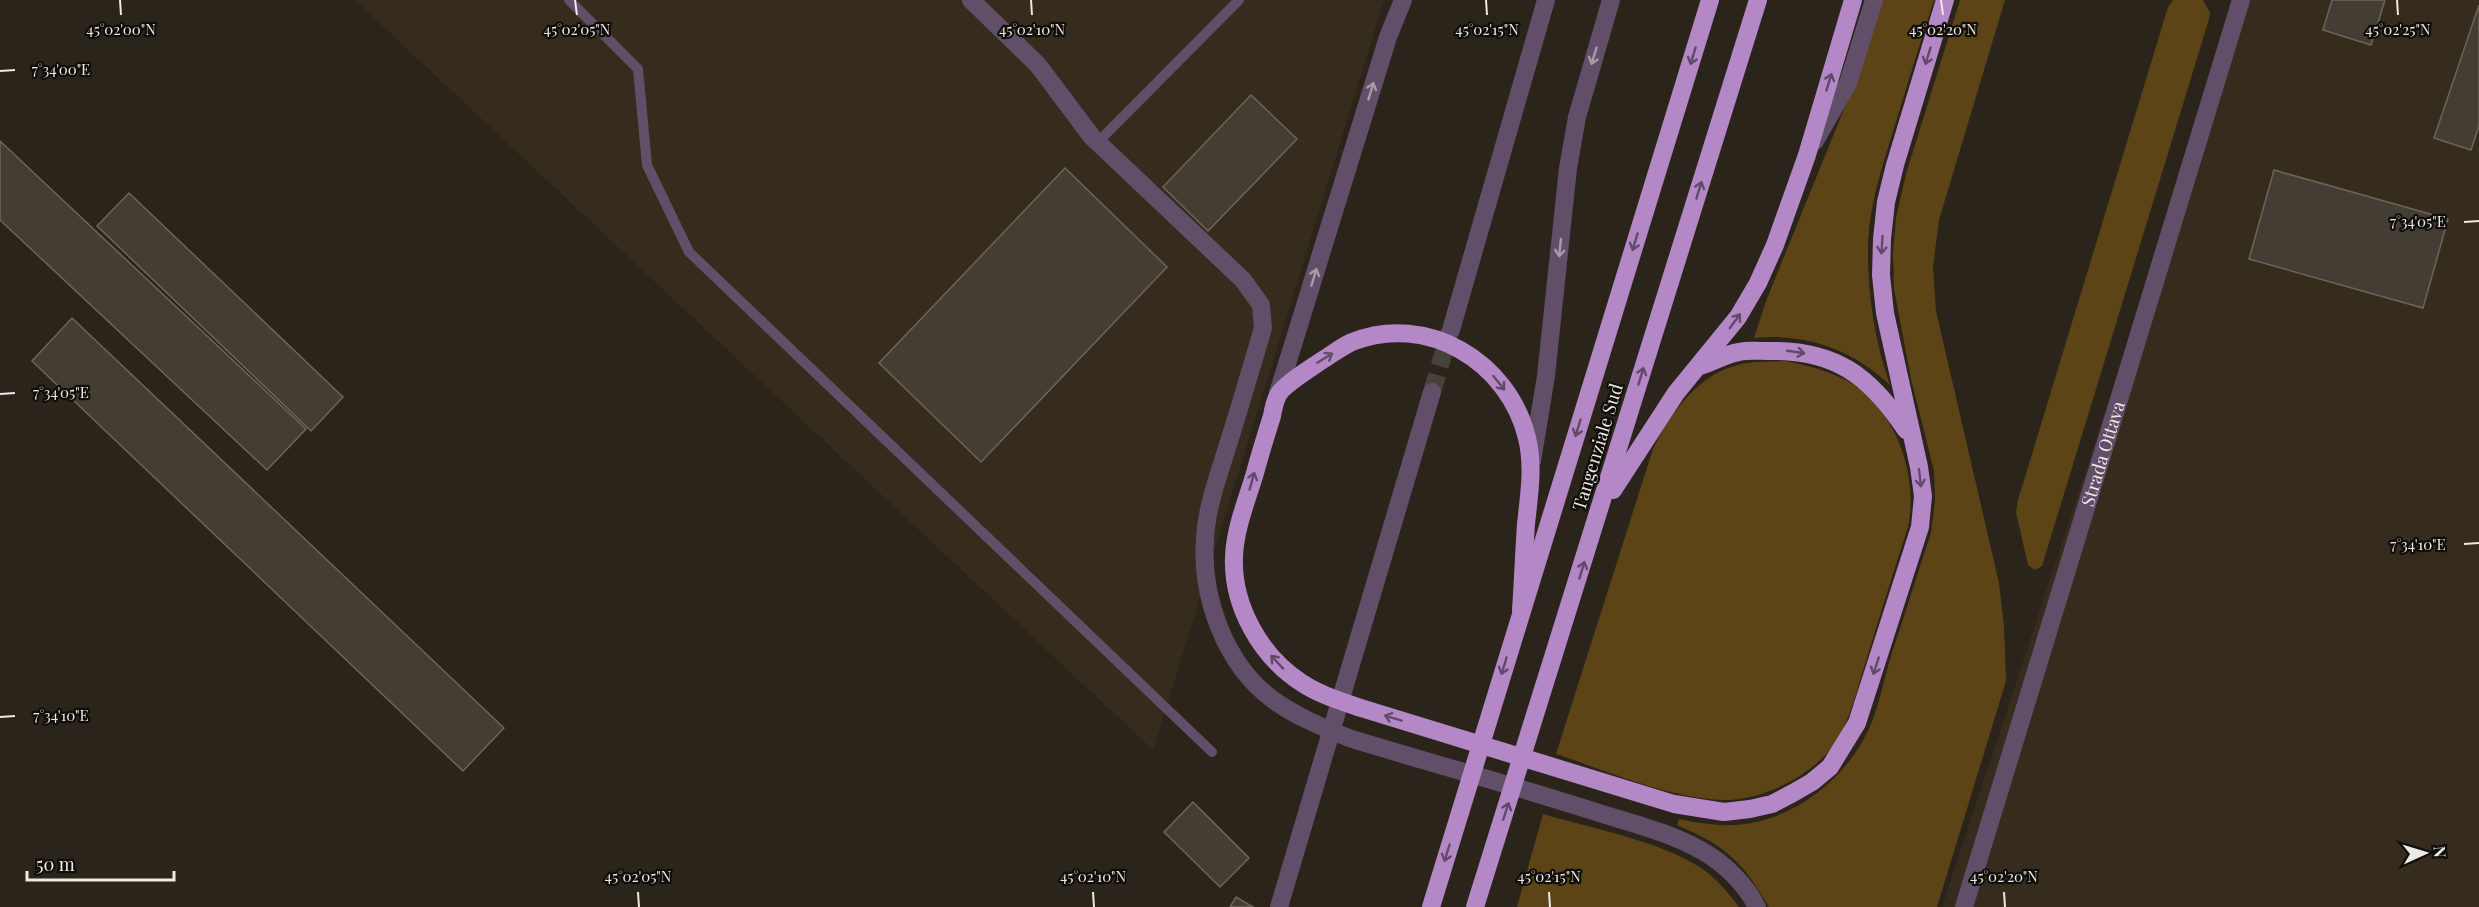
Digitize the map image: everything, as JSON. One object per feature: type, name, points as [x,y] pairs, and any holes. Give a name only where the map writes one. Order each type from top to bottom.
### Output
[{"type":"highway","name":"Tangenziale Sud","points":[[1431,907],[1710,0]]},
{"type":"highway","name":"Tangenziale Sud","points":[[1475,907],[1758,0]]},
{"type":"highway","points":[[1599,512],[1676,393],[1738,317],[1758,283],[1775,245],[1807,155],[1853,0]]},
{"type":"highway","points":[[1521,610],[1531,472],[1527,439],[1518,410],[1500,382],[1479,362],[1443,341],[1423,336],[1376,335],[1350,343],[1314,365],[1278,393],[1237,532],[1234,558],[1237,584],[1250,625],[1272,657],[1286,672],[1325,695],[1361,708],[1674,804],[1724,812],[1773,804],[1812,782],[1830,767],[1857,723],[1920,527],[1923,496],[1919,467],[1885,313],[1881,275],[1882,239],[1895,165],[1945,0]]},
{"type":"highway","points":[[1699,367],[1739,352],[1789,350],[1815,354],[1860,375],[1888,404],[1911,437]]},
{"type":"street","points":[[971,0],[1038,65],[1098,142],[1244,280],[1261,305],[1263,328],[1212,497],[1205,540],[1208,585],[1215,613],[1237,664],[1271,699],[1316,725],[1349,738],[1675,837],[1706,853],[1727,869],[1750,895],[1756,907]]},
{"type":"street","points":[[1278,393],[1388,37],[1403,0]]},
{"type":"street","points":[[1451,330],[1546,0]]},
{"type":"street","points":[[1531,472],[1546,376],[1568,168],[1577,117],[1611,0]]},
{"type":"street","points":[[1807,155],[1848,82],[1874,0]]},
{"type":"street","name":"Strada Ottava","points":[[1964,907],[2241,0]]},
{"type":"street","points":[[1279,907],[1432,392]]},
{"type":"lane","points":[[569,0],[638,69],[647,165],[689,252],[1212,752]]},
{"type":"lane","points":[[1098,142],[1239,0]]},
{"type":"shaded area","points":[[355,0],[1384,0],[1153,750]]},
{"type":"shaded area","points":[[1879,0],[1934,0],[1882,166],[1869,227],[1870,296],[1884,368],[1890,385],[1860,362],[1827,346],[1792,338],[1754,338],[1766,301],[1853,87]]},
{"type":"shaded area","points":[[1960,0],[2005,0],[1939,220],[1933,267],[1936,311],[1999,583],[2004,626],[2006,681],[1937,907],[1769,907],[1741,866],[1721,848],[1677,825],[1679,819],[1714,825],[1764,820],[1806,801],[1841,771],[1867,733],[1874,716],[1931,533],[1935,501],[1934,471],[1911,379],[1894,289],[1893,252],[1896,218],[1906,174]]},
{"type":"shaded area","points":[[2173,0],[2203,0],[2210,13],[2209,19],[2042,566],[2035,570],[2028,565],[2016,512],[2018,500],[2168,7]]},
{"type":"shaded area","points":[[2243,0],[2479,0],[2479,907],[1942,907],[2239,6]]},
{"type":"shaded area","points":[[1785,361],[1831,373],[1863,392],[1890,424],[1900,444],[1910,485],[1911,507],[1908,527],[1852,706],[1836,741],[1819,761],[1795,779],[1767,792],[1724,800],[1683,795],[1661,789],[1556,754],[1653,449],[1660,435],[1688,396],[1712,376],[1727,368],[1742,364]]},
{"type":"shaded area","points":[[1543,814],[1629,837],[1692,862],[1725,889],[1739,907],[1517,907]]},
{"type":"building","points":[[2332,0],[2385,0],[2371,45],[2323,30]]},
{"type":"building","points":[[2479,5],[2479,126],[2471,150],[2434,138]]},
{"type":"building","points":[[1251,95],[1297,139],[1208,231],[1163,187]]},
{"type":"building","points":[[0,141],[306,429],[267,470],[0,220]]},
{"type":"building","points":[[1065,168],[1167,267],[981,462],[879,363]]},
{"type":"building","points":[[2274,170],[2448,219],[2423,308],[2249,259]]},
{"type":"building","points":[[129,193],[343,397],[311,431],[97,226]]},
{"type":"building","points":[[72,318],[504,728],[463,771],[32,361]]},
{"type":"building","points":[[1193,802],[1249,858],[1220,887],[1164,832]]},
{"type":"building","points":[[1236,897],[1253,907],[1230,907]]},
{"type":"tunnel","points":[[1432,392],[1450,331]]}]
